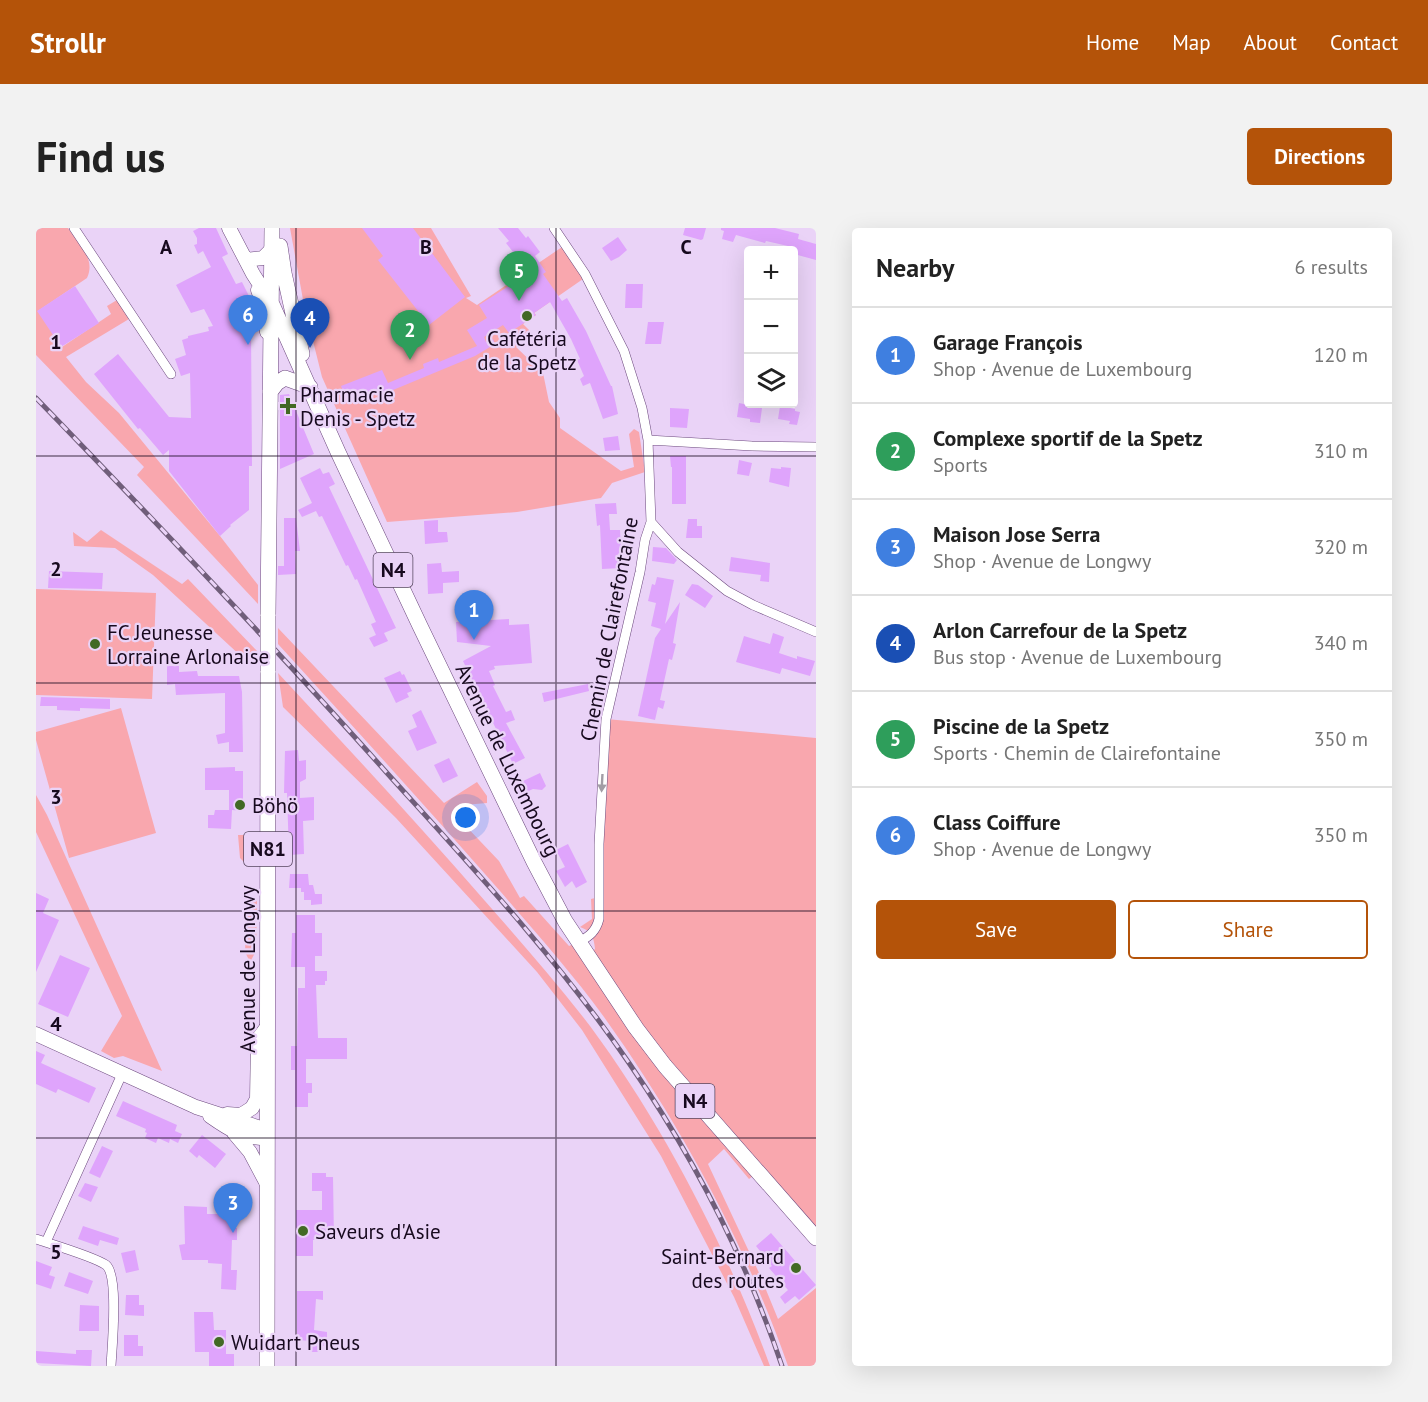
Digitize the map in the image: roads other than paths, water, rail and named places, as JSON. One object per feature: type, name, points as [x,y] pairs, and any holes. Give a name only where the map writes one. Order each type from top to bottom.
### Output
[{"type":"main road","name":"Avenue de Luxembourg","points":[[229,228],[253,274],[272,302],[338,452],[420,626],[534,862],[565,921],[579,942]]},
{"type":"main road","name":"Avenue de Longwy","points":[[267,1366],[268,616],[272,228]]},
{"type":"main road","name":"N4","points":[[277,228],[284,273],[310,387]]},
{"type":"main road","points":[[246,260],[263,258],[272,249]]},
{"type":"main road","points":[[253,274],[253,280],[261,298],[266,330],[270,338]]},
{"type":"main road","points":[[270,392],[277,383],[285,378],[310,387]]},
{"type":"main road","name":"N4","points":[[579,942],[636,1028],[665,1066],[816,1238]]},
{"type":"main road","name":"N81","points":[[196,1107],[241,1115],[252,1108],[257,1099],[258,1039],[267,1027]]},
{"type":"main road","points":[[36,1034],[196,1107],[267,1134]]},
{"type":"main road","points":[[196,1107],[232,1131],[250,1138],[267,1134]]},
{"type":"main road","points":[[232,1131],[250,1152],[267,1184]]},
{"type":"street","points":[[74,228],[171,374]]},
{"type":"street","name":"Chemin de Clairefontaine","points":[[554,228],[585,274],[624,351],[636,387],[648,440],[651,522],[645,540],[640,572],[606,719],[599,844],[599,919],[592,934],[579,942]]},
{"type":"street","points":[[648,440],[816,447]]},
{"type":"street","points":[[651,522],[678,552],[727,591],[753,605],[816,632]]},
{"type":"street","points":[[111,1366],[114,1286],[110,1270],[100,1262],[41,1240],[122,1074]]},
{"type":"railway","points":[[36,398],[301,678],[482,878],[602,1024],[675,1135],[716,1209],[752,1287],[782,1366]]},
{"type":"place","name":"Piscine de la Spetz","points":[[519,301]]},
{"type":"place","name":"Cafétéria de la Spetz","points":[[527,316]]},
{"type":"place","name":"Class Coiffure","points":[[248,345]]},
{"type":"place","name":"Arlon Carrefour de la Spetz","points":[[310,348]]},
{"type":"place","name":"Complexe sportif de la Spetz","points":[[410,360]]},
{"type":"place","name":"Pharmacie Denis - Spetz","points":[[288,406]]},
{"type":"place","name":"Garage François","points":[[474,640]]},
{"type":"place","name":"FC Jeunesse Lorraine Arlonaise","points":[[95,644]]},
{"type":"place","name":"Böhö","points":[[240,805]]},
{"type":"place","name":"Saveurs d'Asie","points":[[303,1231]]},
{"type":"place","name":"Maison Jose Serra","points":[[233,1233]]},
{"type":"place","name":"Saint-Bernard des routes","points":[[796,1268]]},
{"type":"place","name":"Wuidart Pneus","points":[[219,1342]]}]
